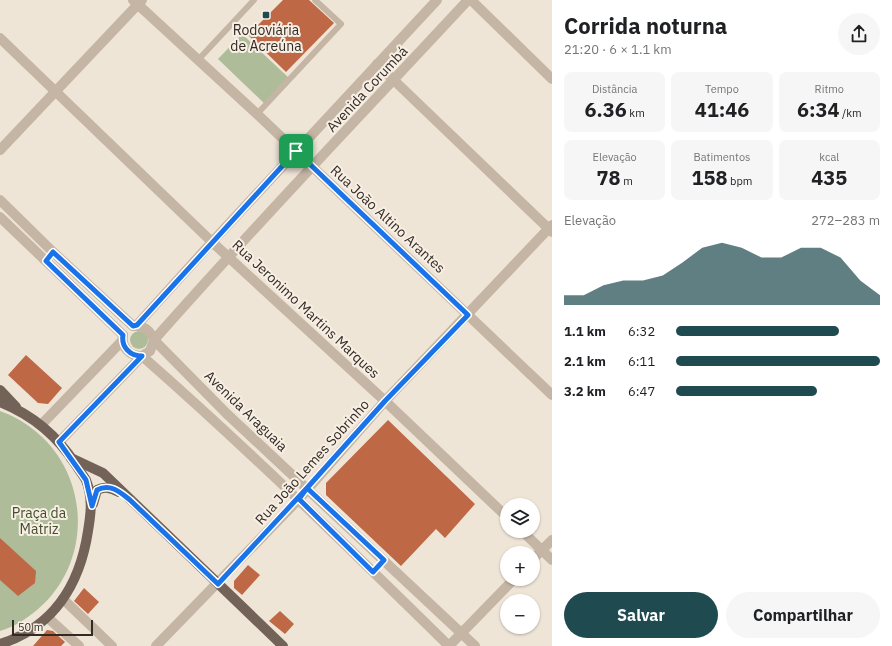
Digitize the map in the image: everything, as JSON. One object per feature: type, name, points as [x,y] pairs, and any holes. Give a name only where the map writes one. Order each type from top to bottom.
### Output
[{"type":"main road","points":[[0,390],[19,410]]},
{"type":"main road","points":[[0,402],[19,410],[42,424],[59,442],[86,480],[92,506]]},
{"type":"main road","points":[[71,458],[103,473],[283,646]]},
{"type":"main road","points":[[0,644],[29,630],[47,617],[63,599],[76,578],[84,556],[92,506],[97,490],[102,487],[111,488],[130,500]]},
{"type":"street","name":"Avenida Corumbá","points":[[42,424],[123,338],[128,328],[135,326],[437,0]]},
{"type":"street","name":"Avenida Corumbá","points":[[59,442],[142,356],[150,351],[154,340],[228,256],[313,168],[469,0]]},
{"type":"street","points":[[469,0],[552,78]]},
{"type":"street","name":"Rua João Altino Arantes","points":[[137,2],[258,114],[552,395]]},
{"type":"street","points":[[0,150],[137,2]]},
{"type":"street","name":"Rua Jeronimo Martins Marques","points":[[0,38],[212,242],[385,401],[500,510]]},
{"type":"street","points":[[377,64],[551,229]]},
{"type":"street","name":"Avenida Araguaia","points":[[0,200],[53,252],[135,326],[148,330],[154,340],[226,413],[475,646]]},
{"type":"street","name":"Avenida Araguaia","points":[[0,217],[123,338],[130,353],[142,356],[218,423],[299,499],[449,646]]},
{"type":"street","name":"Rua João Lemes Sobrinho","points":[[156,646],[218,584],[299,499],[307,488],[385,401],[551,229]]},
{"type":"street","points":[[46,261],[53,252]]},
{"type":"street","points":[[218,423],[226,413]]},
{"type":"street","points":[[529,538],[552,560]]},
{"type":"street","points":[[542,550],[552,540]]},
{"type":"street","points":[[373,572],[384,560]]},
{"type":"street","points":[[449,646],[507,586]]},
{"type":"street","points":[[63,599],[112,646]]},
{"type":"street","points":[[47,617],[79,646]]},
{"type":"lane","points":[[198,60],[254,0]]},
{"type":"lane","points":[[258,114],[341,24],[315,0]]},
{"type":"green space","points":[[242,34],[289,78],[265,104],[218,59]]},
{"type":"green space","points":[[135,331],[143,331],[148,336],[146,347],[143,349],[135,349],[130,344],[130,336]]},
{"type":"green space","name":"Praça da Matriz","points":[[0,411],[30,427],[53,449],[66,470],[75,494],[78,519],[76,544],[68,568],[55,591],[29,617],[0,631]]},
{"type":"building","points":[[283,0],[309,0],[334,23],[286,72],[248,35]]},
{"type":"building","points":[[26,355],[62,388],[48,404],[38,403],[8,375]]},
{"type":"building","points":[[388,420],[475,504],[445,538],[436,529],[401,566],[326,495],[326,483]]},
{"type":"building","points":[[0,538],[36,571],[35,583],[18,596],[0,580]]},
{"type":"building","points":[[248,565],[260,575],[242,595],[234,588],[234,581]]},
{"type":"building","points":[[84,588],[99,602],[88,614],[74,601]]},
{"type":"building","points":[[280,611],[294,624],[285,634],[269,621]]},
{"type":"building","points":[[47,630],[53,631],[65,642],[61,646],[33,646]]},
{"type":"place","name":"Rodoviária de Acreúna","points":[[266,15]]},
{"type":"route","points":[[296,151],[137,325],[133,326],[53,252],[46,261],[123,335],[122,341],[130,353],[136,356],[142,356],[59,442],[86,480],[92,506],[97,490],[102,487],[111,488],[120,493],[130,500],[218,584],[299,499],[307,488],[384,560],[373,572],[299,499],[307,488],[385,401],[468,315],[296,151]]}]
